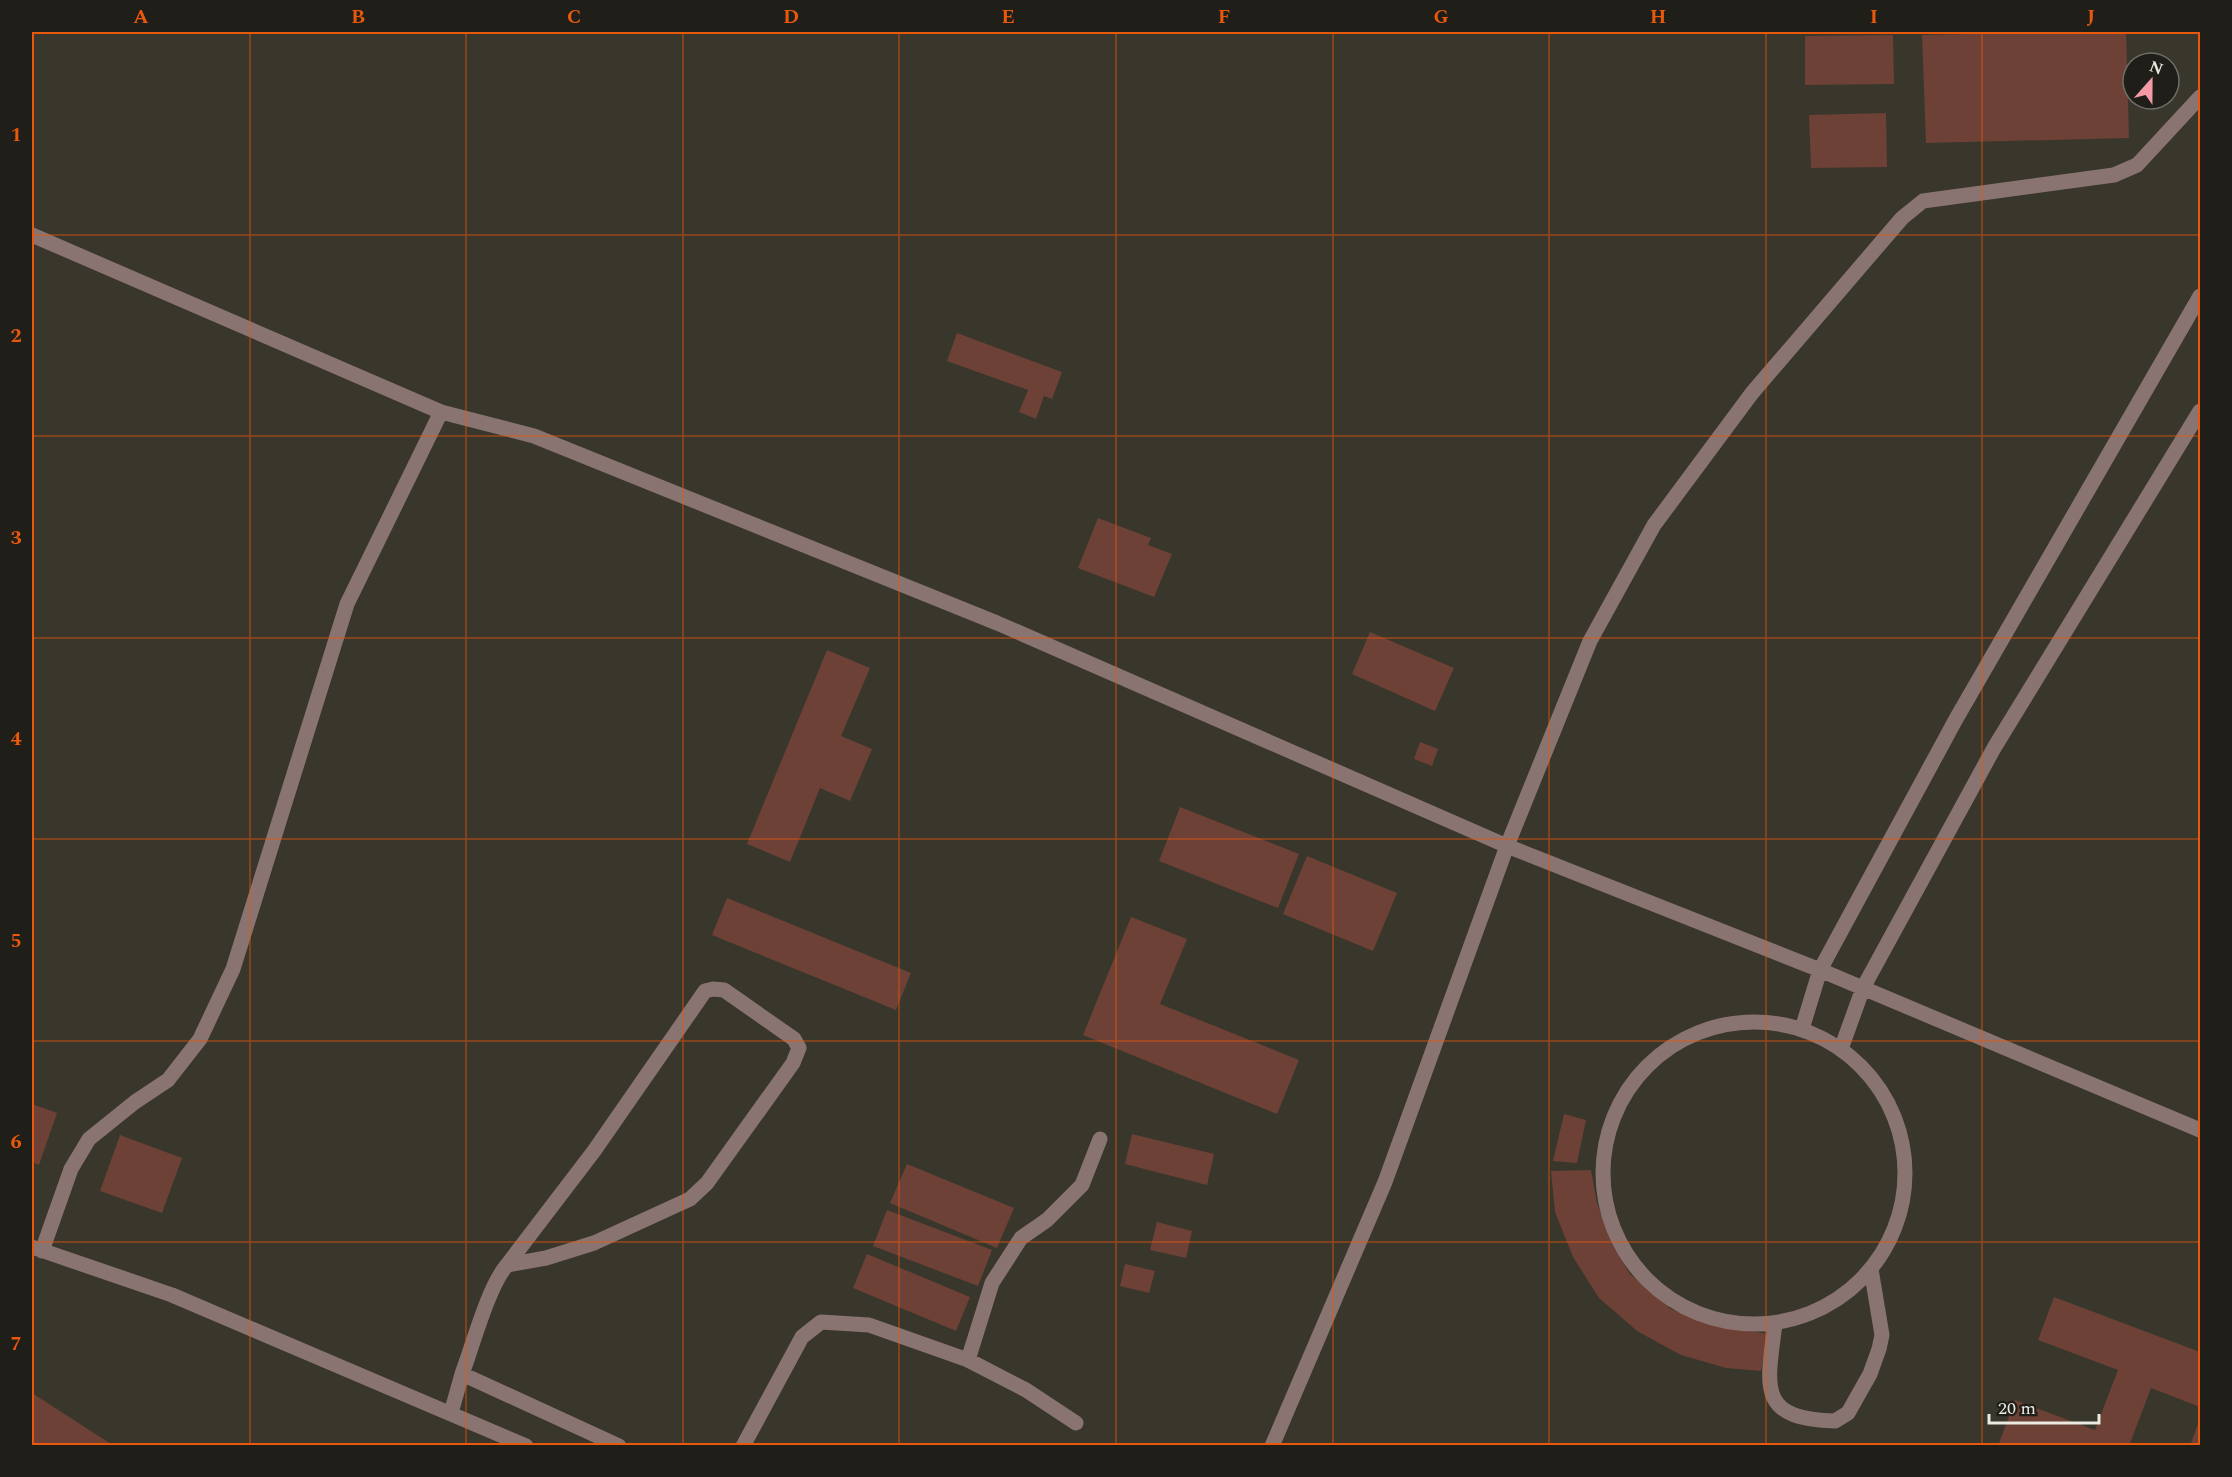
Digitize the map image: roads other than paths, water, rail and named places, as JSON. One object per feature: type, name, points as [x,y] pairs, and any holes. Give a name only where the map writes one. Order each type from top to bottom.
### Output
[{"type":"street","points":[[1272,1446],[1385,1182],[1507,846],[1590,641],[1654,525],[1752,393],[1902,218],[1923,201],[2114,175],[2137,165],[2200,97]]},
{"type":"street","points":[[32,235],[441,412],[534,436],[997,623],[1507,846],[1820,970],[2200,1130]]},
{"type":"street","points":[[1802,1029],[1820,970],[1956,720],[2200,296]]},
{"type":"street","points":[[1841,1049],[1863,988],[1994,748],[2200,411]]},
{"type":"street","points":[[441,412],[348,604],[233,969],[200,1039],[168,1080],[135,1102],[89,1139],[71,1169],[37,1249],[172,1295],[526,1446]]},
{"type":"street","points":[[451,1413],[462,1374],[500,1273],[594,1151],[705,991],[713,988],[724,990],[794,1039],[799,1048],[793,1063],[706,1183],[690,1199],[594,1243],[546,1258],[507,1265]]},
{"type":"street","points":[[1758,1021],[1802,1029],[1841,1049],[1874,1080],[1896,1119],[1906,1164],[1903,1209],[1886,1252],[1857,1287],[1819,1311],[1774,1324],[1729,1323],[1685,1309],[1648,1283],[1620,1246],[1604,1204],[1602,1158],[1613,1115],[1637,1076],[1671,1046],[1712,1027],[1758,1021]]},
{"type":"street","points":[[968,1360],[992,1283],[1021,1238],[1047,1220],[1082,1185],[1100,1138]]},
{"type":"street","points":[[1774,1324],[1768,1377],[1775,1401],[1782,1410],[1798,1417],[1835,1421],[1848,1413],[1870,1374],[1879,1349],[1882,1335],[1871,1269]]},
{"type":"street","points":[[743,1446],[802,1337],[821,1322],[869,1325],[968,1360],[1026,1389],[1076,1424]]},
{"type":"street","points":[[462,1374],[619,1446]]}]
